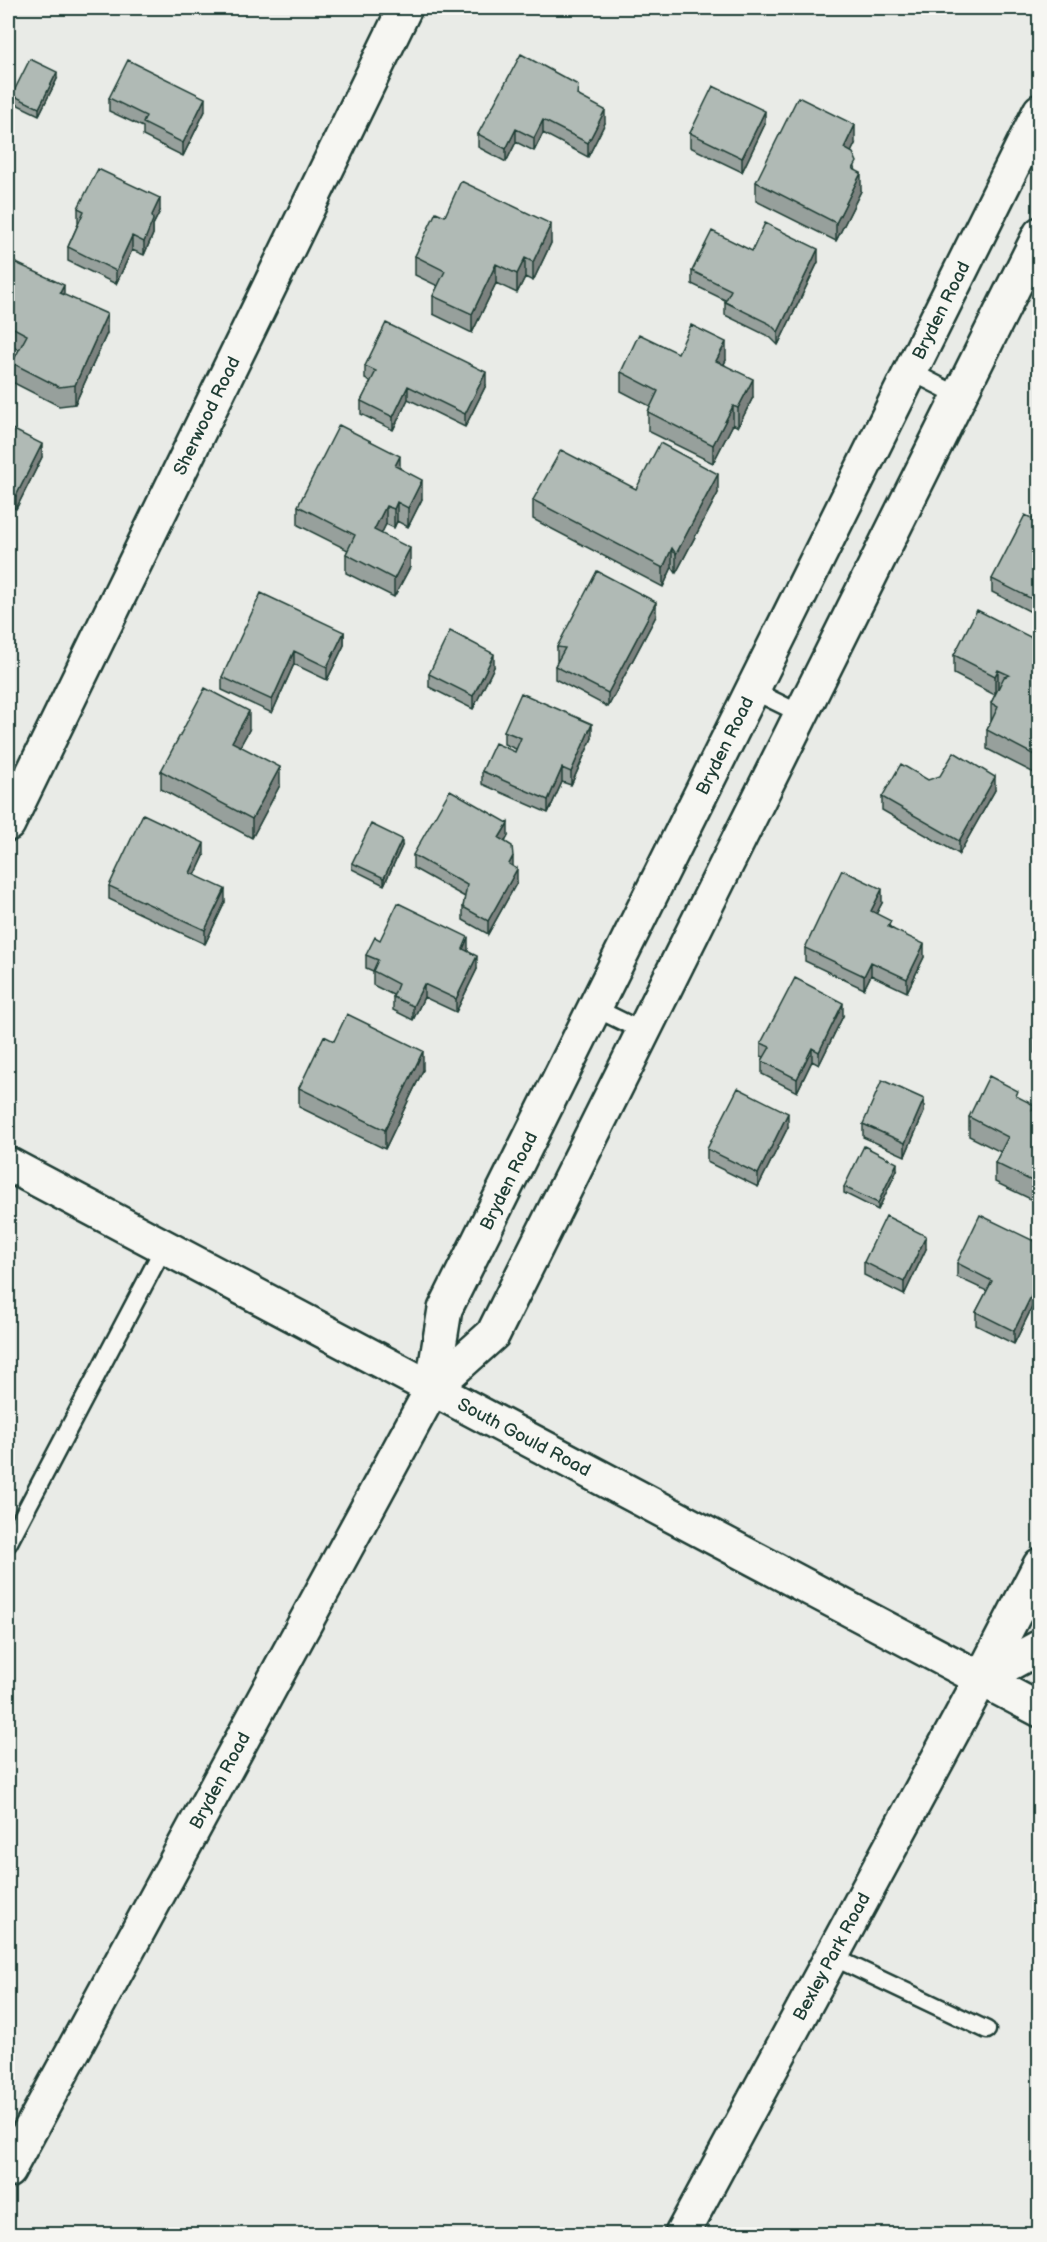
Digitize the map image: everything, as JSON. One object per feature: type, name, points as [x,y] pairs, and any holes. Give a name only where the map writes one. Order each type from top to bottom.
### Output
[{"type":"street","name":"Sherwood Road","points":[[8,824],[405,8]]},
{"type":"street","name":"Bryden Road","points":[[8,2171],[432,1389],[445,1309],[1040,111]]},
{"type":"street","name":"Bryden Road","points":[[432,1389],[493,1334],[1040,234]]},
{"type":"street","name":"South Gould Road","points":[[8,1164],[1040,1710]]},
{"type":"street","name":"Bexley Park Road","points":[[682,2235],[1040,1565]]},
{"type":"street","points":[[981,1679],[1040,1647]]},
{"type":"lane","points":[[910,371],[959,396]]},
{"type":"lane","points":[[752,690],[801,714]]},
{"type":"lane","points":[[595,1008],[644,1032]]},
{"type":"lane","points":[[8,1544],[164,1247]]},
{"type":"lane","points":[[831,1956],[987,2030]]},
{"type":"building","points":[[521,54],[578,85],[577,95],[605,110],[588,143],[543,120],[534,138],[516,129],[506,149],[478,134]]},
{"type":"building","points":[[30,59],[57,72],[39,108],[12,95]]},
{"type":"building","points":[[128,60],[205,98],[183,143],[143,123],[146,116],[109,98]]},
{"type":"building","points":[[713,86],[765,111],[742,158],[690,133]]},
{"type":"building","points":[[798,97],[855,125],[844,148],[853,153],[857,162],[853,169],[861,173],[836,223],[756,182]]},
{"type":"building","points":[[98,169],[160,198],[144,242],[132,236],[116,271],[68,247],[84,211],[78,208]]},
{"type":"building","points":[[461,181],[551,224],[533,262],[525,258],[517,274],[496,264],[472,314],[433,296],[445,271],[415,256],[436,212],[445,216]]},
{"type":"building","points":[[765,223],[818,249],[778,332],[770,324],[725,302],[731,290],[692,271],[712,231],[752,251]]},
{"type":"building","points":[[14,262],[64,285],[60,293],[107,314],[75,385],[59,387],[12,363],[27,335],[8,325],[8,265]]},
{"type":"building","points":[[386,323],[486,372],[465,414],[408,386],[393,417],[361,401],[376,371],[365,366]]},
{"type":"building","points":[[691,325],[726,342],[716,361],[753,379],[738,408],[733,406],[713,445],[648,412],[658,391],[621,372],[639,334],[678,353]]},
{"type":"building","points":[[339,425],[400,456],[395,466],[422,480],[408,508],[397,502],[394,509],[386,506],[374,530],[410,548],[394,579],[346,554],[355,535],[298,506]]},
{"type":"building","points":[[8,427],[42,444],[16,496],[8,492]]},
{"type":"building","points":[[660,443],[718,474],[676,554],[672,548],[663,568],[533,500],[561,450],[636,489]]},
{"type":"building","points":[[1025,515],[1040,522],[1040,603],[992,579]]},
{"type":"building","points":[[597,571],[656,602],[608,693],[555,666],[565,648],[557,647]]},
{"type":"building","points":[[261,593],[344,632],[327,667],[294,651],[272,700],[222,677]]},
{"type":"building","points":[[977,610],[1040,642],[1040,758],[987,730],[998,707],[991,703],[1004,677],[1009,675],[998,670],[995,676],[954,655]]},
{"type":"building","points":[[1040,610],[1040,620],[1035,618]]},
{"type":"building","points":[[450,631],[494,654],[473,696],[429,674]]},
{"type":"building","points":[[205,688],[249,711],[232,742],[280,767],[252,819],[161,771]]},
{"type":"building","points":[[521,693],[592,724],[571,772],[562,768],[548,800],[482,771],[495,743],[515,752],[521,738],[504,731]]},
{"type":"building","points":[[954,752],[995,777],[959,841],[882,797],[901,764],[928,780],[940,776]]},
{"type":"building","points":[[450,790],[508,823],[499,838],[512,846],[513,856],[509,864],[517,869],[488,921],[463,907],[467,885],[413,855]]},
{"type":"building","points":[[143,814],[204,843],[190,873],[225,889],[205,930],[109,886]]},
{"type":"building","points":[[371,824],[402,839],[384,878],[352,863]]},
{"type":"building","points":[[842,870],[882,889],[871,911],[891,921],[888,927],[924,944],[907,979],[871,962],[864,976],[805,948]]},
{"type":"building","points":[[398,903],[468,937],[463,949],[477,956],[456,999],[424,984],[413,1006],[393,997],[398,984],[373,971],[378,960],[366,955],[375,937],[380,940]]},
{"type":"building","points":[[795,978],[843,1003],[819,1052],[812,1048],[797,1079],[762,1061],[770,1047],[761,1043]]},
{"type":"building","points":[[347,1014],[423,1051],[385,1130],[299,1088],[324,1036],[334,1041]]},
{"type":"building","points":[[1040,1029],[1040,1042],[1034,1039]]},
{"type":"building","points":[[989,1076],[1018,1091],[1016,1096],[1034,1105],[1032,1110],[1040,1114],[1040,1185],[995,1163],[1008,1137],[969,1117]]},
{"type":"building","points":[[882,1080],[924,1099],[905,1143],[863,1124]]},
{"type":"building","points":[[738,1088],[788,1113],[758,1174],[707,1149]]},
{"type":"building","points":[[864,1146],[897,1163],[878,1203],[844,1187]]},
{"type":"building","points":[[980,1215],[1040,1244],[1040,1278],[1014,1331],[976,1312],[992,1281],[957,1263]]},
{"type":"building","points":[[886,1216],[926,1236],[904,1282],[864,1262]]}]
